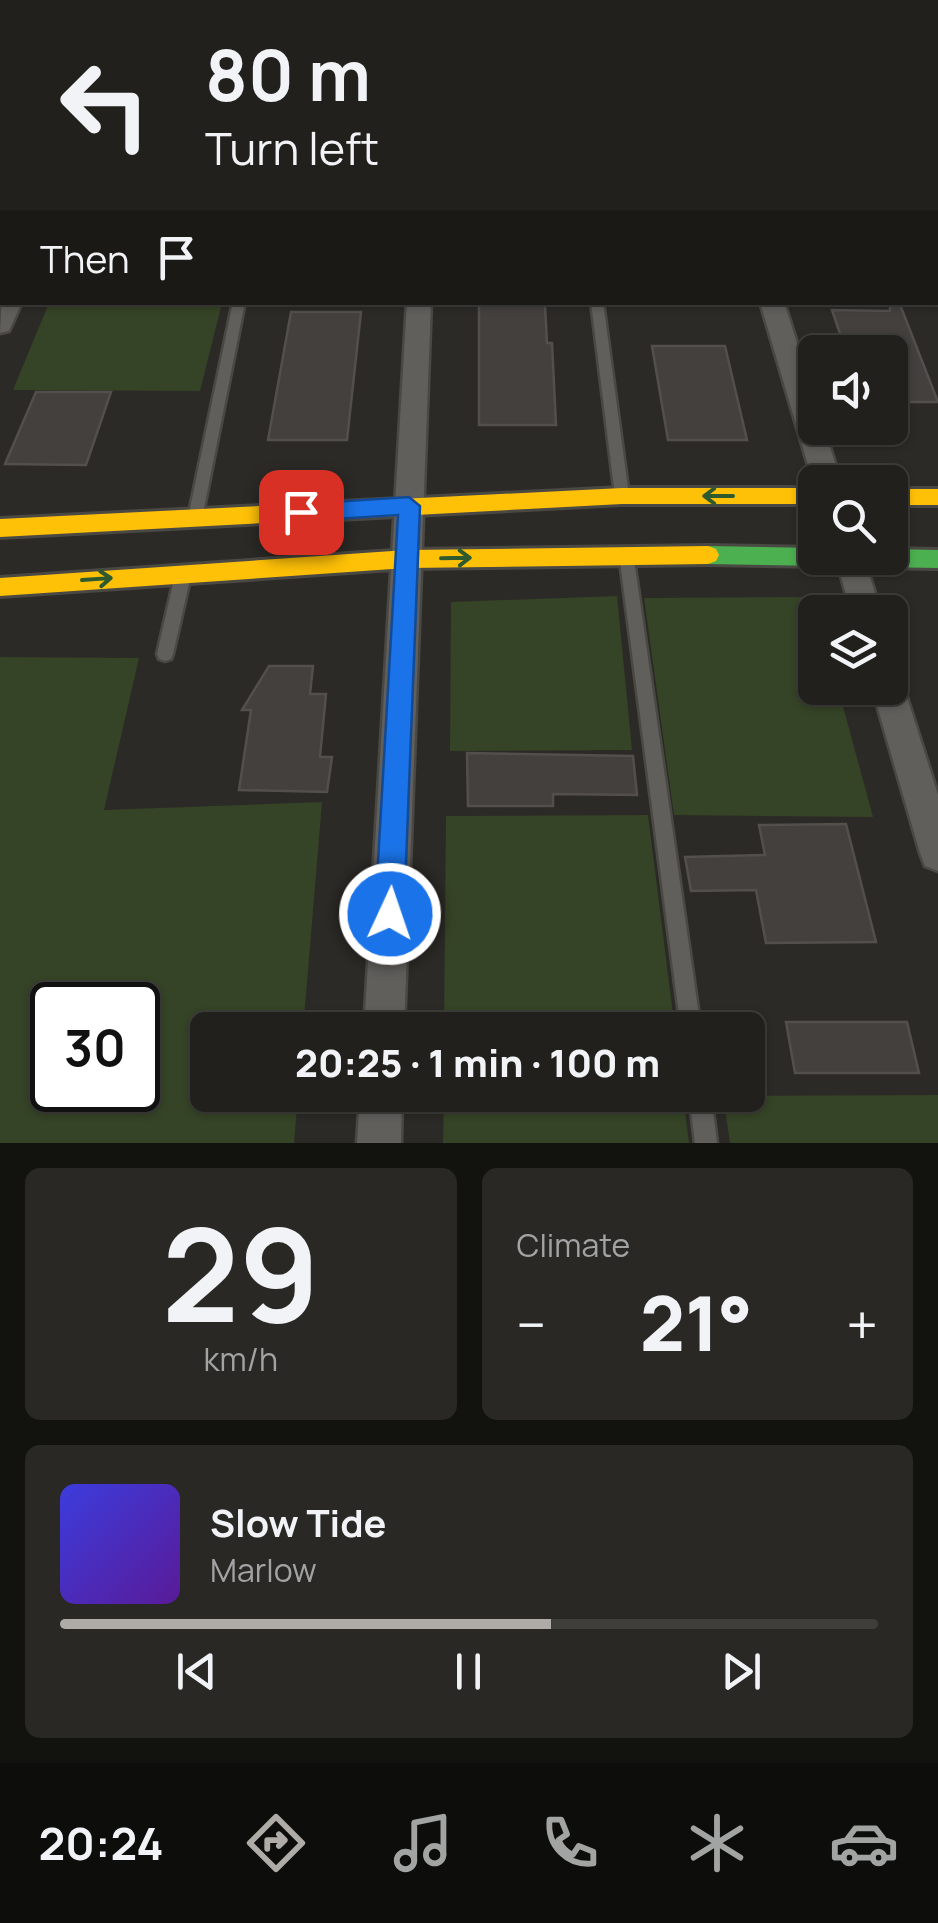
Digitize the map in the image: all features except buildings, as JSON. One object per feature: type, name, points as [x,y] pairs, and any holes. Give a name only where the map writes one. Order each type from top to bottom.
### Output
[{"type":"main road","points":[[0,528],[622,496],[798,496]]},
{"type":"main road","points":[[908,497],[938,497]]},
{"type":"main road","points":[[0,587],[407,559],[626,553],[798,558]]},
{"type":"main road","points":[[908,560],[938,560]]},
{"type":"street","points":[[385,1012],[420,305]]},
{"type":"street","points":[[773,305],[822,465]]},
{"type":"street","points":[[893,705],[938,854]]},
{"type":"street","points":[[379,1143],[380,1112]]},
{"type":"lane","points":[[194,518],[238,305]]},
{"type":"lane","points":[[597,305],[622,496]]},
{"type":"lane","points":[[626,553],[689,1012]]},
{"type":"lane","points":[[165,654],[184,574]]},
{"type":"lane","points":[[702,1112],[706,1143]]},
{"type":"green space","points":[[48,305],[222,305],[200,391],[13,390]]},
{"type":"green space","points":[[617,596],[632,750],[450,751],[451,602]]},
{"type":"green space","points":[[798,597],[798,705],[843,705],[873,817],[674,815],[644,598]]},
{"type":"green space","points":[[0,657],[139,658],[104,810],[322,802],[304,1012],[190,1012],[190,1112],[297,1112],[294,1143],[0,1143]]},
{"type":"green space","points":[[648,815],[673,1012],[444,1012],[446,816]]},
{"type":"green space","points":[[938,1095],[938,1143],[730,1143],[725,1112],[765,1112],[765,1096]]},
{"type":"green space","points":[[444,1112],[685,1112],[689,1143],[443,1143]]},
{"type":"traffic: fast","points":[[708,555],[938,559]]},
{"type":"traffic: slow","points":[[0,528],[622,496],[798,496]]},
{"type":"traffic: slow","points":[[908,497],[938,497]]},
{"type":"traffic: slow","points":[[0,587],[407,559],[708,555]]},
{"type":"route","points":[[301,512],[409,506],[390,914]]}]
